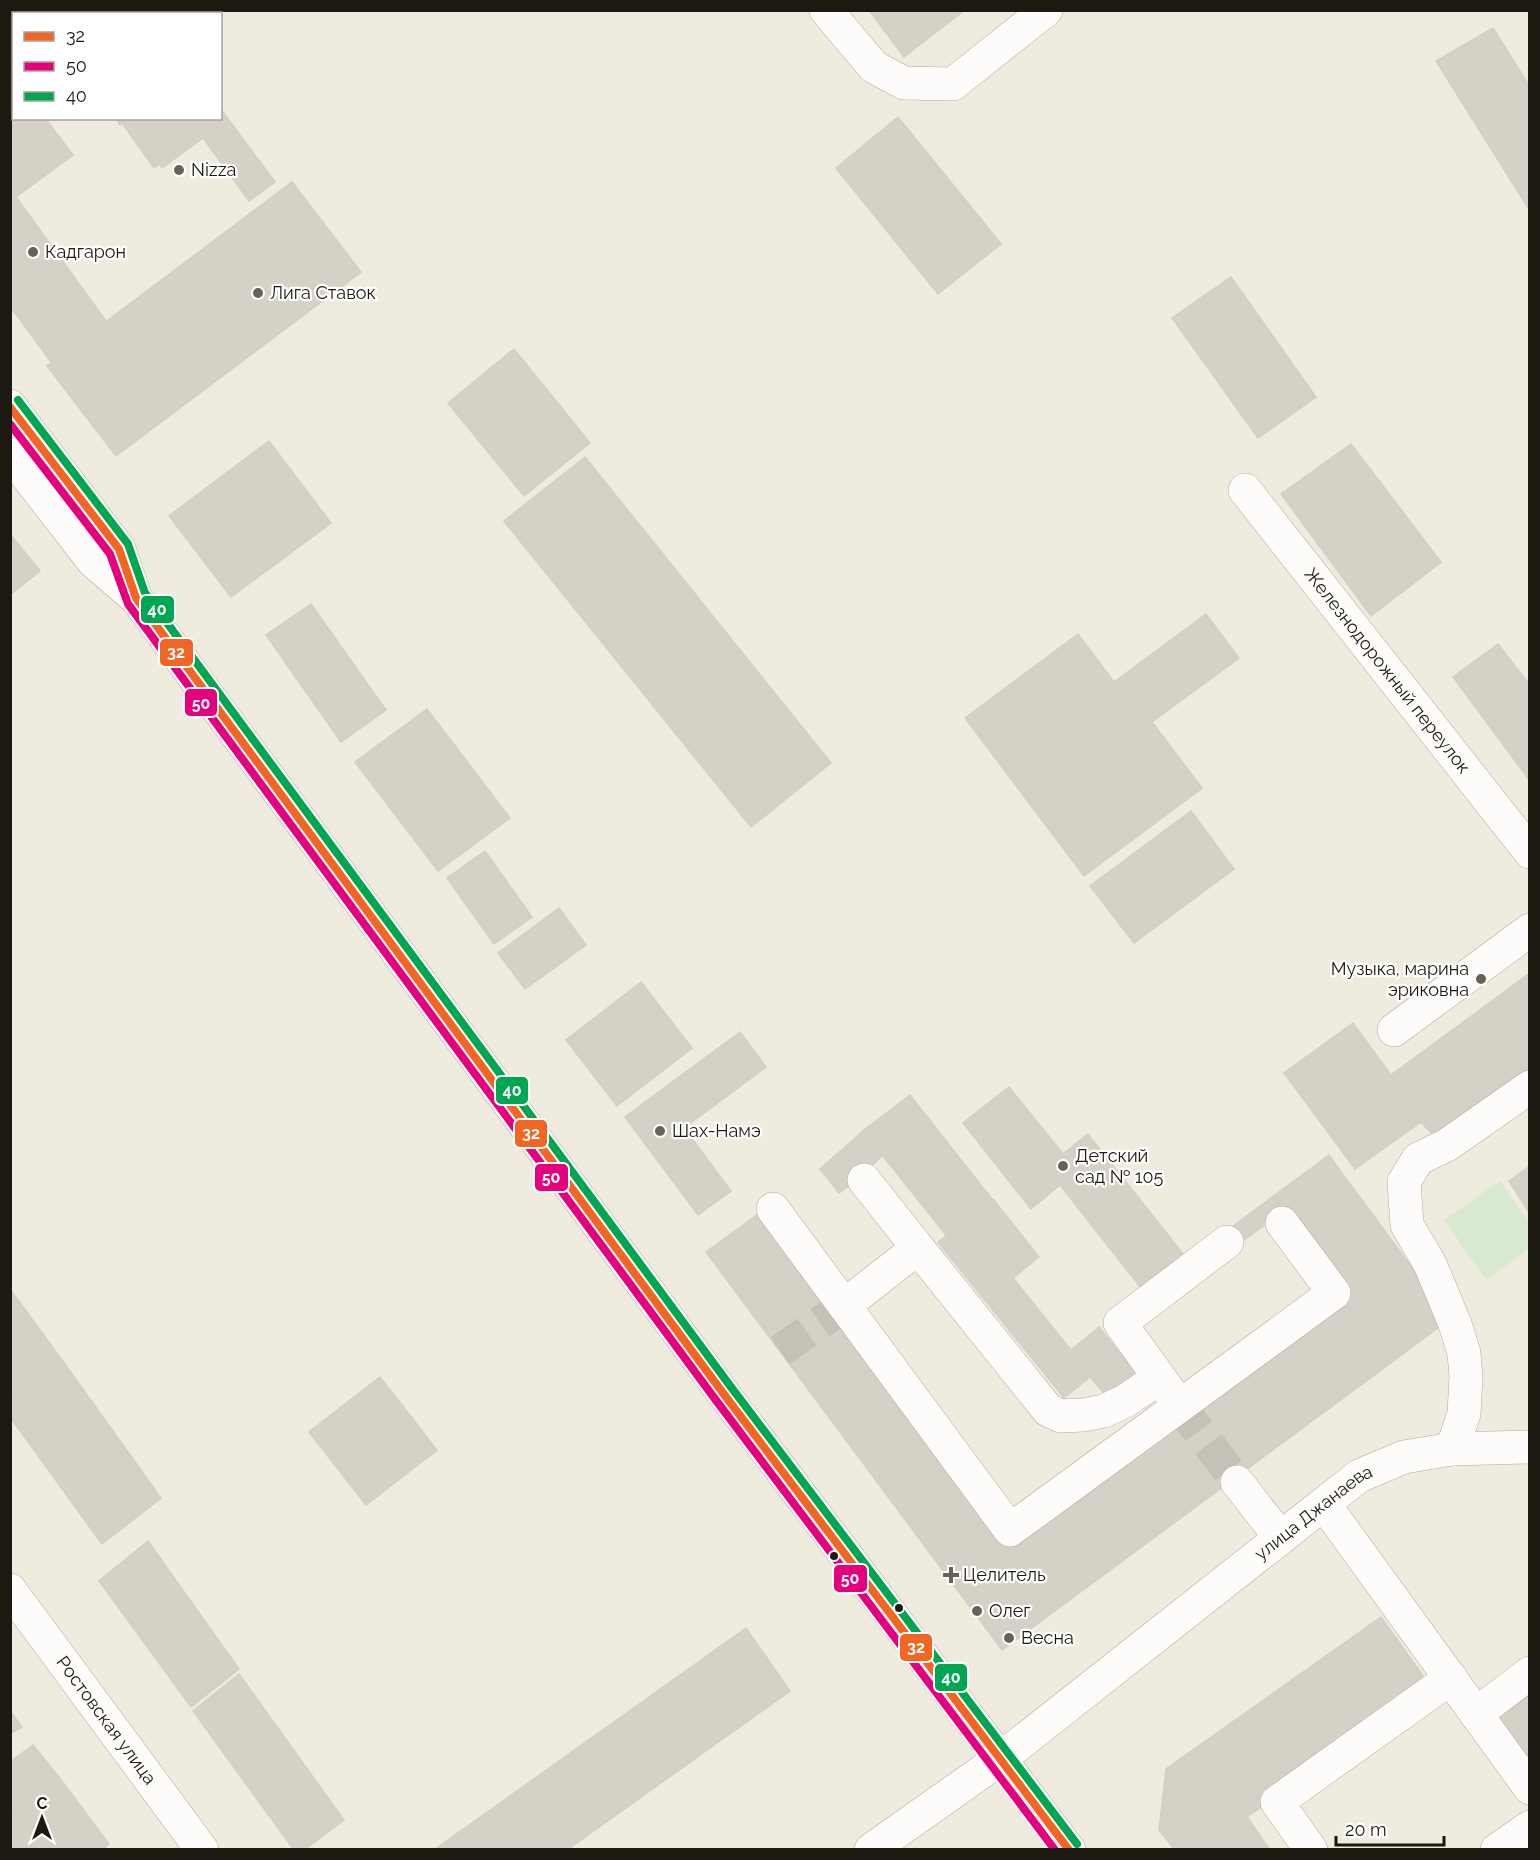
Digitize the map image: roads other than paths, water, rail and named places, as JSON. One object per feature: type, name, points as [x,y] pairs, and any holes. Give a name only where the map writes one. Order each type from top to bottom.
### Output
[{"type":"street","points":[[826,10],[874,67],[904,83],[953,84],[1046,10]]},
{"type":"street","points":[[10,406],[119,549],[136,598]]},
{"type":"street","points":[[10,454],[93,561],[136,598],[723,1393],[1069,1850]]},
{"type":"street","name":"Железнодорожный переулок","points":[[1245,490],[1530,852]]},
{"type":"street","points":[[1394,1030],[1530,930]]},
{"type":"street","points":[[1452,1449],[1464,1414],[1466,1377],[1464,1353],[1455,1324],[1430,1264],[1407,1225],[1404,1182],[1418,1159],[1447,1145],[1530,1087]]},
{"type":"street","points":[[864,1180],[1048,1410],[1061,1416],[1104,1412],[1160,1378]]},
{"type":"street","points":[[773,1209],[1010,1530],[1334,1293],[1282,1222]]},
{"type":"street","points":[[1179,1406],[1120,1323],[1126,1312],[1227,1242]]},
{"type":"street","points":[[844,1305],[918,1248]]},
{"type":"street","name":"улица Джанаева","points":[[871,1850],[1000,1759],[1359,1476],[1404,1457],[1452,1449],[1530,1447]]},
{"type":"street","points":[[1237,1482],[1280,1537]]},
{"type":"street","points":[[1324,1504],[1530,1788]]},
{"type":"street","name":"Ростовская улица","points":[[10,1590],[202,1850]]},
{"type":"street","points":[[1476,1714],[1530,1673]]},
{"type":"street","points":[[1311,1850],[1277,1802],[1451,1678]]},
{"type":"street","points":[[1497,1850],[1530,1827]]},
{"type":"tunnel","points":[[780,1351],[845,1305]]},
{"type":"tunnel","points":[[1179,1405],[1237,1482]]},
{"type":"place","name":"Nizza","points":[[179,170]]},
{"type":"place","name":"Кадгарон","points":[[33,252]]},
{"type":"place","name":"Лига Ставок","points":[[258,293]]},
{"type":"place","name":"Музыка, марина эриковна","points":[[1481,979]]},
{"type":"place","name":"Шах-Намэ","points":[[660,1131]]},
{"type":"place","name":"Детский сад № 105","points":[[1063,1166]]},
{"type":"place","name":"Целитель","points":[[951,1575]]},
{"type":"place","name":"Олег","points":[[977,1611]]},
{"type":"place","name":"Весна","points":[[1009,1638]]}]
